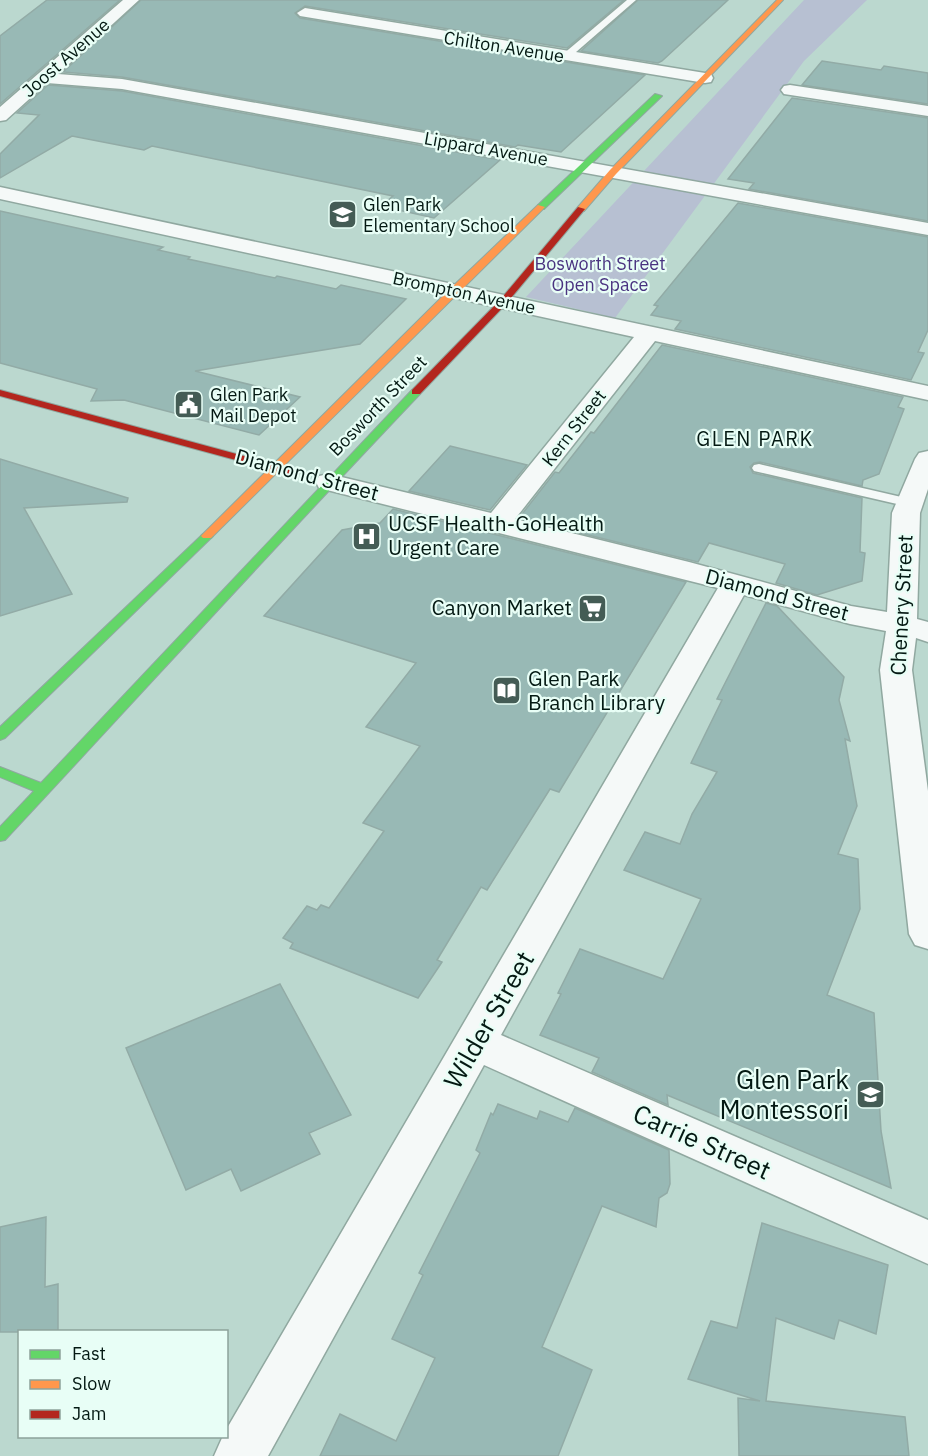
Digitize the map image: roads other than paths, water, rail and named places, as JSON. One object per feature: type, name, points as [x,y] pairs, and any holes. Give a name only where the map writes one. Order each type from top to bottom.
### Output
[{"type":"main road","name":"Bosworth Street","points":[[0,836],[45,790],[318,479],[503,302],[613,172],[780,0]]},
{"type":"main road","name":"Bosworth Street","points":[[0,735],[277,468],[453,291],[685,70]]},
{"type":"main road","name":"Diamond Street","points":[[0,393],[318,479]]},
{"type":"main road","points":[[0,772],[45,790]]},
{"type":"street","name":"Joost Avenue","points":[[0,116],[132,0]]},
{"type":"street","name":"Chilton Avenue","points":[[305,13],[565,57],[685,70],[705,78]]},
{"type":"street","name":"Lippard Avenue","points":[[42,78],[123,84],[928,229]]},
{"type":"street","points":[[790,90],[928,111]]},
{"type":"street","name":"Brompton Avenue","points":[[0,193],[928,393]]},
{"type":"street","name":"Kern Street","points":[[498,524],[649,333]]},
{"type":"street","name":"Chenery Street","points":[[928,459],[904,538],[915,628],[896,670],[928,934]]},
{"type":"street","name":"Diamond Street","points":[[318,479],[850,615],[915,628]]},
{"type":"street","name":"Wilder Street","points":[[240,1456],[736,584]]},
{"type":"street","name":"Carrie Street","points":[[476,1043],[928,1242]]},
{"type":"lane","points":[[565,57],[632,0]]},
{"type":"lane","points":[[759,468],[917,497]]},
{"type":"place","name":"Glen Park Elementary School","points":[[342,215]]},
{"type":"place","name":"Glen Park Mail Depot","points":[[189,405]]},
{"type":"place","name":"UCSF Health-GoHealth Urgent Care","points":[[367,536]]},
{"type":"place","name":"Canyon Market","points":[[593,608]]},
{"type":"place","name":"Glen Park Branch Library","points":[[507,691]]},
{"type":"place","name":"Glen Park Montessori","points":[[870,1095]]},
{"type":"district","name":"GLEN PARK","points":[[755,439]]},
{"type":"park label","name":"Bosworth Street Open Space","points":[[600,274]]}]
